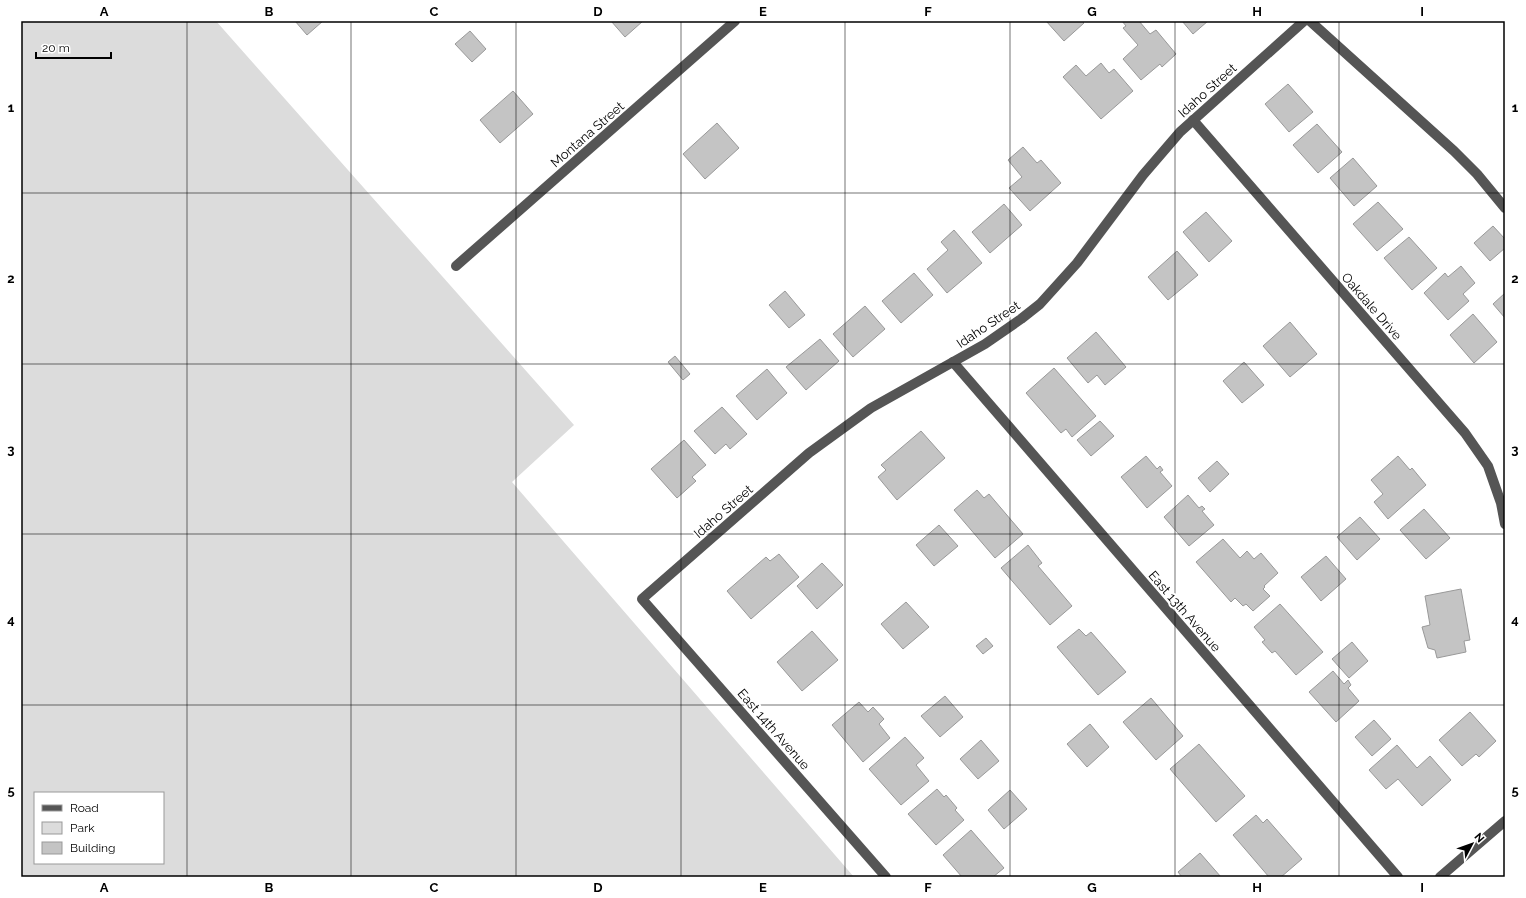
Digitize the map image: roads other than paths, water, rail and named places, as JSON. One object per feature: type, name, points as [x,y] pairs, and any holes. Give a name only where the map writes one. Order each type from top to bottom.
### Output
[{"type":"street","name":"Montana Street","points":[[456,266],[735,21]]},
{"type":"street","name":"Idaho Street","points":[[642,599],[809,453],[834,434],[871,408],[985,344],[1040,304],[1077,263],[1155,160],[1193,120],[1304,21]]},
{"type":"street","points":[[1310,21],[1454,151],[1477,174],[1505,208]]},
{"type":"street","name":"Oakdale Drive","points":[[1193,120],[1465,433],[1488,466],[1497,490],[1505,524]]},
{"type":"street","name":"East 13th Avenue","points":[[954,362],[1398,877]]},
{"type":"street","name":"East 14th Avenue","points":[[642,599],[886,877]]},
{"type":"street","points":[[1440,877],[1505,821]]}]
